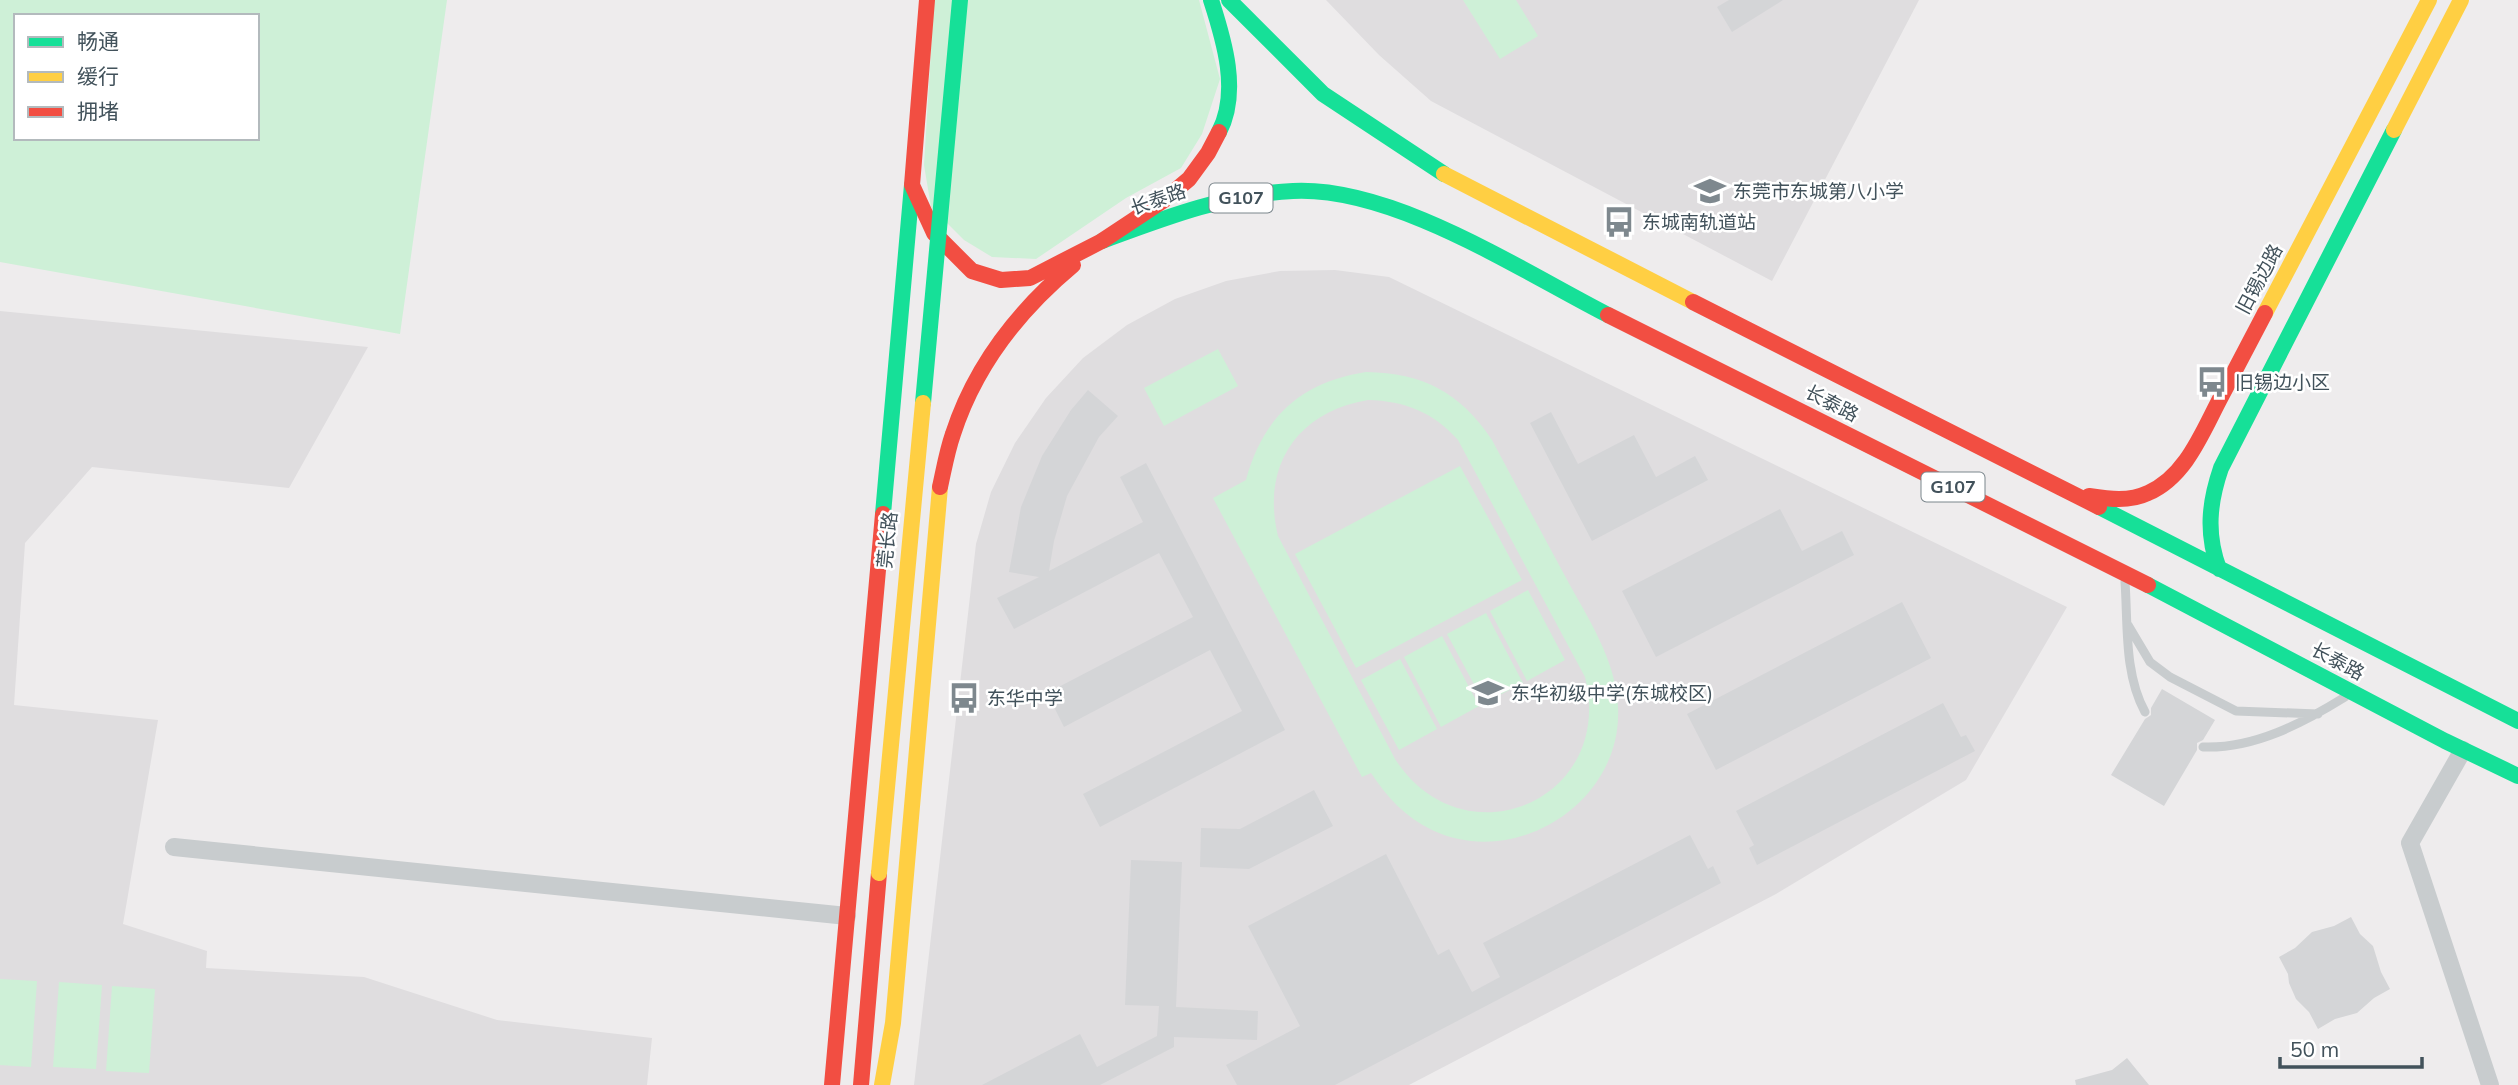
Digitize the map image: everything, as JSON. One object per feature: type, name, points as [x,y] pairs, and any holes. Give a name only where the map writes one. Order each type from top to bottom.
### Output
[{"type":"main road","name":"莞长路","points":[[832,1085],[927,0]]},
{"type":"main road","name":"莞长路","points":[[861,1085],[878,873],[960,0]]},
{"type":"main road","points":[[882,1085],[893,1023],[940,489],[955,428],[975,382],[1000,338],[1033,301],[1059,275],[1102,241],[1164,200],[1189,179],[1208,153],[1225,121],[1228,82],[1224,40],[1211,0]]},
{"type":"main road","name":"长泰路","points":[[1229,0],[1324,93],[1428,166],[2518,722]]},
{"type":"main road","name":"旧锡边路","points":[[2071,492],[2106,500],[2132,500],[2163,486],[2192,454],[2429,0]]},
{"type":"main road","points":[[2219,569],[2210,542],[2209,520],[2211,493],[2221,468],[2461,0]]},
{"type":"main road","name":"G107","points":[[912,185],[934,233],[972,271],[1001,280],[1030,278],[1102,241]]},
{"type":"main road","name":"长泰路","points":[[1102,241],[1203,206],[1252,195],[1302,191],[1356,199],[1416,218],[1501,258],[1579,300],[2124,573],[2518,776]]},
{"type":"street","points":[[2463,750],[2410,843],[2490,1085]]},
{"type":"street","points":[[174,847],[847,916]]},
{"type":"lane","points":[[2124,573],[2130,660],[2136,695],[2145,712]]},
{"type":"lane","points":[[2128,625],[2150,662],[2170,677],[2236,711],[2318,714]]},
{"type":"lane","points":[[2203,747],[2217,747],[2272,735],[2318,714],[2352,692]]},
{"type":"shaded area","name":"东莞市东城第八小学","points":[[1326,0],[1919,0],[1772,281],[1431,101],[1379,55]]},
{"type":"shaded area","name":"东华初级中学(东城校区)","points":[[1335,270],[1389,277],[2067,607],[1966,780],[1776,894],[1409,1085],[914,1085],[976,544],[991,492],[1015,443],[1046,398],[1083,358],[1127,325],[1175,299],[1226,281],[1280,271]]},
{"type":"shaded area","points":[[0,311],[368,347],[289,488],[92,467],[25,543],[14,705],[158,720],[123,924],[207,951],[206,968],[364,977],[497,1020],[652,1038],[647,1085],[0,1085]]},
{"type":"green space","points":[[0,0],[447,0],[400,334],[0,262]]},
{"type":"green space","points":[[934,0],[1199,0],[1220,79],[1202,134],[1181,168],[1126,198],[1036,259],[992,257],[964,240],[931,207],[924,165]]},
{"type":"green space","points":[[1463,0],[1516,0],[1538,36],[1500,59]]},
{"type":"green space","points":[[1218,349],[1238,386],[1164,426],[1144,388]]},
{"type":"green space","points":[[1366,372],[1405,376],[1438,388],[1467,409],[1492,440],[1606,655],[1618,707],[1615,741],[1603,772],[1583,798],[1558,819],[1529,834],[1497,841],[1464,840],[1432,830],[1397,806],[1371,773],[1362,777],[1213,498],[1246,480],[1263,438],[1288,406],[1322,384]],"holes":[[[1368,400],[1406,406],[1428,415],[1458,440],[1585,677],[1589,720],[1578,757],[1557,785],[1528,804],[1494,812],[1458,808],[1424,791],[1395,759],[1278,536],[1274,511],[1275,487],[1280,465],[1290,446],[1322,416],[1343,406]]]},
{"type":"green space","points":[[1460,466],[1522,580],[1356,668],[1295,554]]},
{"type":"green space","points":[[1528,590],[1565,660],[1527,681],[1490,611]]},
{"type":"green space","points":[[1486,613],[1523,683],[1484,703],[1447,634]]},
{"type":"green space","points":[[1442,636],[1479,706],[1441,727],[1404,657]]},
{"type":"green space","points":[[1400,659],[1437,729],[1399,750],[1361,680]]},
{"type":"green space","points":[[0,979],[37,981],[31,1067],[0,1065]]},
{"type":"green space","points":[[59,982],[102,985],[96,1069],[53,1067]]},
{"type":"green space","points":[[112,986],[155,989],[149,1073],[106,1071]]},
{"type":"building","points":[[1729,0],[1783,0],[1732,32],[1717,7]]},
{"type":"building","points":[[1088,390],[1118,416],[1099,437],[1067,496],[1054,541],[1049,571],[1143,522],[1120,477],[1146,463],[1285,730],[1100,827],[1083,794],[1242,711],[1210,650],[1064,727],[1047,693],[1193,617],[1159,553],[1014,629],[997,598],[1039,577],[1009,572],[1021,507],[1042,456],[1071,410]]},
{"type":"building","points":[[1551,412],[1578,464],[1634,435],[1656,477],[1695,456],[1708,480],[1592,541],[1530,423]]},
{"type":"building","points":[[1780,509],[1802,551],[1842,531],[1854,555],[1656,657],[1622,591]]},
{"type":"building","points":[[1902,602],[1931,658],[1716,770],[1687,714]]},
{"type":"building","points":[[2162,689],[2215,720],[2203,740],[2197,743],[2197,750],[2164,806],[2111,775],[2145,719],[2151,715],[2151,708]]},
{"type":"building","points":[[1943,703],[1961,737],[1966,735],[1975,751],[1757,865],[1749,848],[1754,845],[1736,811]]},
{"type":"building","points":[[1314,790],[1333,826],[1249,869],[1200,867],[1201,828],[1240,829]]},
{"type":"building","points":[[1690,835],[1708,869],[1713,866],[1721,883],[1335,1085],[1237,1085],[1226,1065],[1300,1026],[1248,926],[1386,854],[1438,955],[1449,949],[1472,992],[1500,977],[1483,943]]},
{"type":"building","points":[[1131,860],[1182,862],[1176,1007],[1258,1011],[1257,1040],[1174,1037],[1174,1047],[1100,1085],[982,1085],[1080,1034],[1097,1067],[1157,1036],[1159,1006],[1125,1005]]},
{"type":"building","points":[[2351,917],[2360,934],[2373,946],[2381,972],[2390,989],[2374,998],[2357,1013],[2335,1019],[2318,1029],[2309,1012],[2296,999],[2279,957],[2295,948],[2312,932],[2334,926]]},
{"type":"building","points":[[2127,1058],[2149,1085],[2076,1085],[2075,1080],[2112,1070]]},
{"type":"traffic: fast","points":[[923,403],[960,0]]},
{"type":"traffic: fast","points":[[1211,0],[1228,66],[1228,100],[1219,132]]},
{"type":"traffic: fast","points":[[1229,0],[1323,94],[1444,174]]},
{"type":"traffic: fast","points":[[2219,569],[2212,543],[2211,519],[2221,468],[2394,130]]},
{"type":"traffic: fast","points":[[883,514],[912,185]]},
{"type":"traffic: fast","points":[[1102,241],[1219,202],[1293,191],[1332,193],[1372,202],[1455,234],[1608,315]]},
{"type":"traffic: fast","points":[[2099,507],[2518,721]]},
{"type":"traffic: fast","points":[[2148,585],[2445,741],[2518,776]]},
{"type":"traffic: slow","points":[[2265,313],[2429,0]]},
{"type":"traffic: slow","points":[[2394,130],[2461,0]]},
{"type":"traffic: slow","points":[[1444,174],[1693,302]]},
{"type":"traffic: slow","points":[[879,873],[923,403]]},
{"type":"traffic: slow","points":[[882,1085],[893,1023],[940,487]]},
{"type":"traffic: jam","points":[[927,0],[912,185],[934,233],[972,271],[1001,280],[1030,278],[1102,241],[1164,200],[1189,179],[1219,132]]},
{"type":"traffic: jam","points":[[940,487],[949,447],[962,409],[986,363],[1017,320],[1073,265]]},
{"type":"traffic: jam","points":[[1693,302],[2099,507]]},
{"type":"traffic: jam","points":[[2089,496],[2134,498],[2162,485],[2184,464],[2201,437],[2265,313]]},
{"type":"traffic: jam","points":[[1608,315],[2148,585]]},
{"type":"traffic: jam","points":[[832,1085],[883,514]]},
{"type":"traffic: jam","points":[[861,1085],[879,873]]},
{"type":"place","name":"东莞市东城第八小学","points":[[1710,191]]},
{"type":"place","name":"东城南轨道站","points":[[1619,222]]},
{"type":"place","name":"旧锡边小区","points":[[2212,382]]},
{"type":"place","name":"东华初级中学(东城校区)","points":[[1488,693]]},
{"type":"place","name":"东华中学","points":[[964,698]]}]
